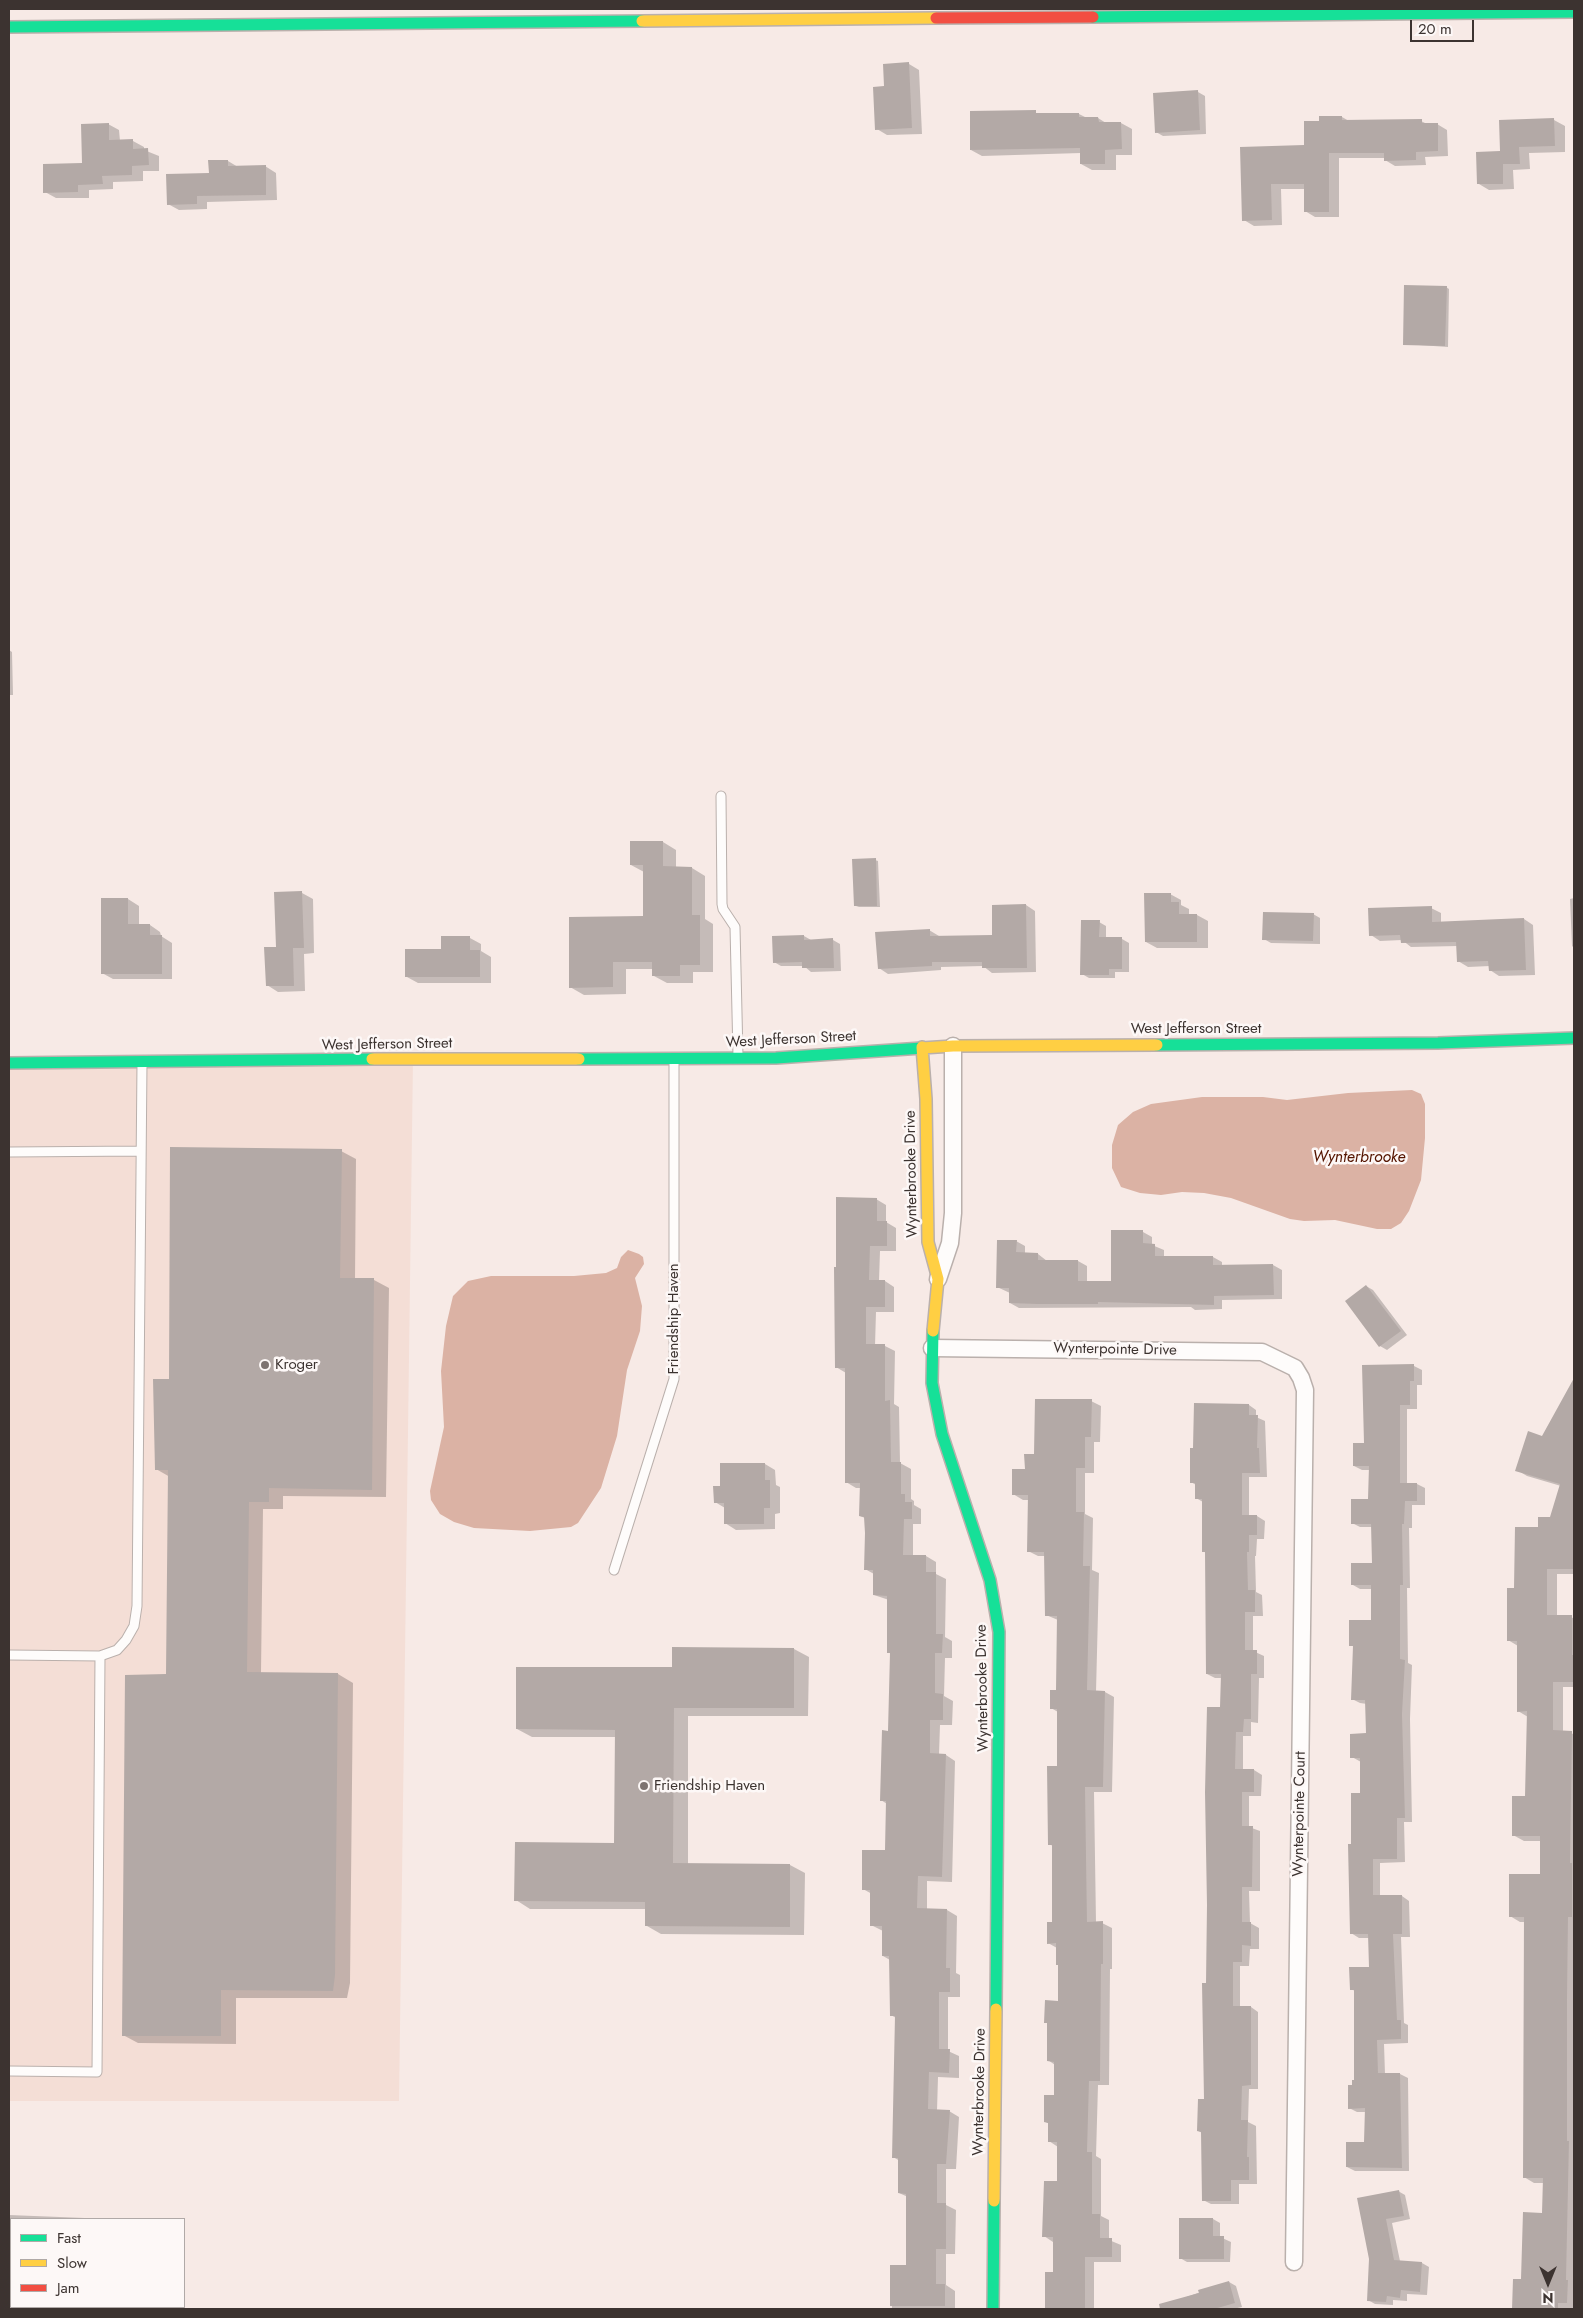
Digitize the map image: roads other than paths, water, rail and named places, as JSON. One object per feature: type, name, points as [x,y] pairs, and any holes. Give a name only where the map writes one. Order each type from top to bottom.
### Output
[{"type":"street","points":[[9,27],[688,15],[1574,12]]},
{"type":"street","name":"West Jefferson Street","points":[[9,1063],[413,1059],[738,1059],[953,1046],[1428,1043],[1574,1038]]},
{"type":"street","points":[[938,1279],[950,1243],[954,1213],[953,1046]]},
{"type":"street","name":"Wynterbrooke Drive","points":[[922,1047],[926,1099],[926,1211],[928,1242],[938,1279],[932,1348],[932,1383],[942,1434],[990,1580],[1000,1632],[993,2309]]},
{"type":"street","name":"Wynterpointe Drive","points":[[932,1348],[1262,1352],[1295,1368]]},
{"type":"street","name":"Wynterpointe Court","points":[[1294,2262],[1305,1390],[1295,1368]]},
{"type":"lane","points":[[720,796],[722,904],[723,909],[735,927],[738,1059]]},
{"type":"lane","name":"Friendship Haven","points":[[614,1570],[674,1379],[674,1059]]},
{"type":"lane","points":[[9,1655],[100,1656],[117,1650],[126,1640],[134,1626],[137,1606],[142,1063]]},
{"type":"lane","points":[[9,1152],[141,1151]]},
{"type":"lane","points":[[9,2071],[97,2072],[100,1656]]},
{"type":"water","name":"Wynterbrooke","points":[[1412,1090],[1421,1094],[1425,1104],[1425,1138],[1421,1180],[1409,1211],[1401,1223],[1391,1229],[1377,1229],[1335,1220],[1304,1221],[1290,1219],[1231,1198],[1204,1193],[1182,1192],[1161,1195],[1140,1193],[1121,1187],[1112,1168],[1112,1145],[1118,1125],[1133,1112],[1151,1104],[1202,1097],[1263,1097],[1287,1100],[1348,1093]]},
{"type":"water","points":[[628,1250],[643,1257],[644,1264],[635,1278],[642,1306],[640,1331],[627,1370],[617,1436],[601,1488],[578,1523],[571,1527],[530,1531],[474,1528],[454,1522],[440,1514],[431,1500],[430,1491],[444,1427],[441,1371],[446,1326],[453,1296],[468,1281],[491,1276],[574,1276],[606,1273],[617,1268],[621,1257]]},
{"type":"place","name":"Kroger","points":[[265,1365]]},
{"type":"place","name":"Friendship Haven","points":[[644,1786]]}]
